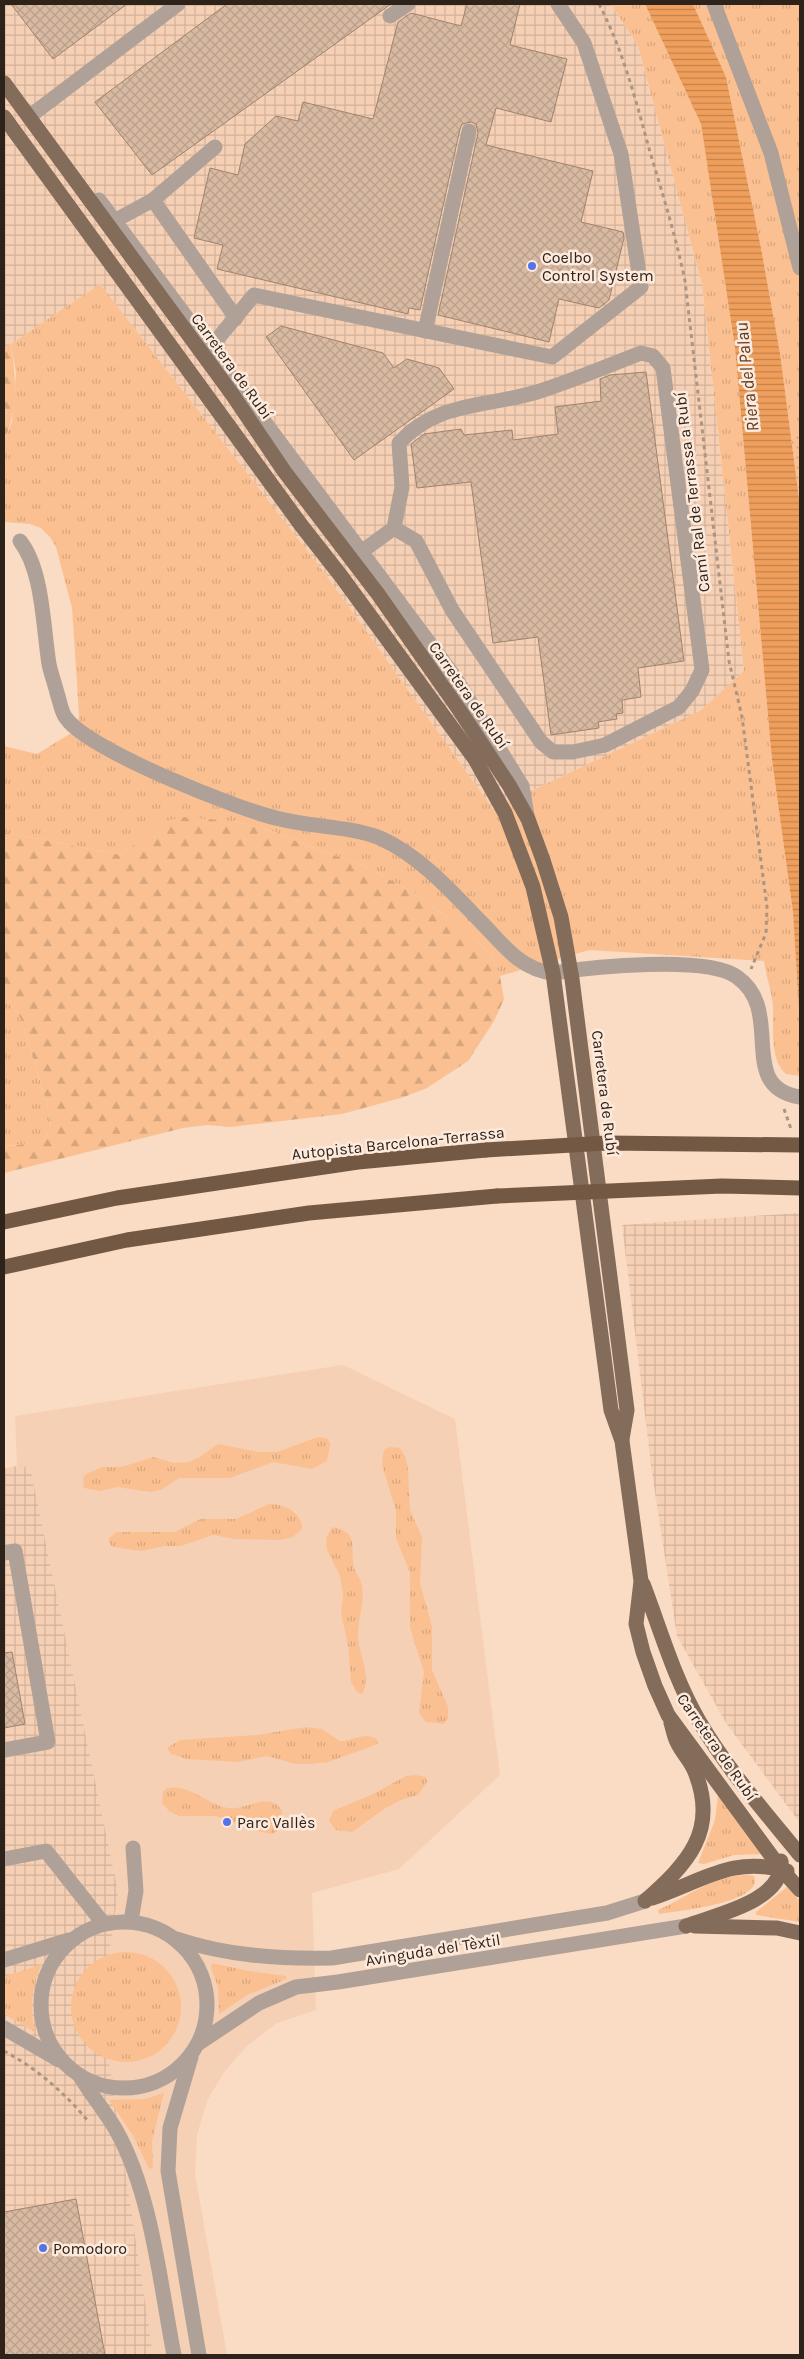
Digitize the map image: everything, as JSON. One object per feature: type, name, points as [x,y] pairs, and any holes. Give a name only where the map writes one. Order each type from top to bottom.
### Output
[{"type":"highway","name":"Autopista Barcelona-Terrassa","points":[[4,1222],[117,1198],[358,1162],[486,1150],[607,1143],[796,1139]]},
{"type":"highway","points":[[4,1267],[127,1240],[309,1213],[497,1196],[712,1187],[800,1188]]},
{"type":"main road","name":"Carretera de Rubí","points":[[4,83],[232,394],[284,471],[378,594],[455,703],[509,784],[528,819],[561,918],[570,970],[627,1410],[622,1441]]},
{"type":"main road","name":"Carretera de Rubí","points":[[4,116],[262,472],[341,576],[475,760],[505,813],[533,887],[553,973],[611,1410],[622,1441],[641,1581],[666,1652],[698,1720],[711,1742],[800,1854]]},
{"type":"main road","points":[[533,887],[545,905],[553,926],[558,954],[570,970],[563,985],[573,1068],[571,1102]]},
{"type":"main road","name":"Carretera de Rubí","points":[[641,1581],[636,1624],[646,1660],[668,1715],[782,1869],[800,1890]]},
{"type":"main road","points":[[645,1901],[689,1858],[699,1838],[704,1818],[702,1793],[694,1770],[677,1742],[668,1715]]},
{"type":"main road","points":[[686,1926],[714,1915],[737,1910],[754,1900],[769,1889],[782,1869],[780,1852],[774,1834],[758,1803]]},
{"type":"main road","points":[[645,1901],[676,1890],[703,1876],[730,1867],[746,1865],[782,1869],[800,1876]]},
{"type":"main road","points":[[686,1926],[777,1928],[800,1933]]},
{"type":"street","points":[[34,113],[178,4]]},
{"type":"street","points":[[390,16],[408,4]]},
{"type":"street","points":[[210,348],[254,295],[552,358],[641,287],[622,154],[584,43],[558,4]]},
{"type":"street","points":[[714,4],[770,153],[800,268]]},
{"type":"street","points":[[4,73],[454,676],[522,786],[528,819]]},
{"type":"street","points":[[425,331],[469,131]]},
{"type":"street","points":[[114,221],[153,200],[215,147]]},
{"type":"street","points":[[153,200],[236,318]]},
{"type":"street","points":[[361,552],[394,528],[402,488],[399,443],[409,432],[440,413],[536,392],[641,353],[654,356],[663,368],[702,670],[692,691],[679,707],[604,745],[573,752],[553,752],[541,742],[452,610],[416,541],[394,528]]},
{"type":"street","points":[[20,540],[29,555],[34,571],[50,667],[64,717],[73,726],[97,743],[136,762],[249,811],[306,824],[356,832],[379,838],[393,845],[422,866],[452,893],[525,965],[541,972],[553,973],[570,970],[687,964],[724,971],[737,976],[756,1000],[762,1019],[763,1066],[769,1079],[778,1089],[800,1097]]},
{"type":"street","points":[[4,1553],[15,1551],[48,1742],[4,1750]]},
{"type":"street","points":[[131,1921],[136,1891],[133,1848]]},
{"type":"street","points":[[4,1859],[46,1851],[103,1924]]},
{"type":"street","name":"Avinguda del Tèxtil","points":[[175,1938],[198,1946],[253,1955],[332,1958],[608,1913],[645,1901]]},
{"type":"street","points":[[62,2061],[47,2038],[40,2012],[42,1985],[53,1960],[71,1940],[86,1930],[103,1924],[131,1921],[154,1927],[175,1938],[195,1960],[206,1986],[208,2015],[170,2128],[168,2171],[199,2355]]},
{"type":"street","name":"Avinguda del Tèxtil","points":[[195,2049],[259,2003],[296,1987],[686,1926]]},
{"type":"street","points":[[4,1960],[71,1940]]},
{"type":"street","points":[[4,2028],[62,2061],[80,2076],[102,2086],[127,2088],[152,2084],[174,2072],[195,2049]]},
{"type":"street","points":[[80,2076],[116,2130],[137,2181],[148,2216],[174,2355]]},
{"type":"path","name":"Camí Ral de Terrassa a Rubí","points":[[599,4],[612,28],[635,98],[679,249],[685,281],[729,661],[742,717],[767,907],[766,934],[745,984]]},
{"type":"path","points":[[778,1089],[796,1139]]},
{"type":"path","points":[[4,2051],[22,2061],[47,2081],[77,2108],[93,2127]]},
{"type":"shaded area","points":[[4,4],[611,4],[638,46],[702,284],[744,671],[700,711],[493,809],[326,575],[100,284],[4,349]]},
{"type":"shaded area","points":[[799,1213],[800,1823],[726,1723],[677,1636],[652,1473],[622,1225]]},
{"type":"shaded area","name":"Parc Vallès","points":[[343,1365],[455,1419],[500,1775],[399,1869],[312,1893],[316,2010],[277,2023],[248,2045],[224,2072],[207,2101],[197,2135],[195,2174],[227,2355],[4,2355],[4,1469],[17,1466],[15,1416]]},
{"type":"shaded area","points":[[17,1466],[30,1467],[118,1892],[101,2010],[153,2355],[4,2355],[4,1469]]},
{"type":"green space","points":[[611,4],[645,4],[701,124],[735,348],[772,760],[793,912],[800,1028],[800,1076],[786,1074],[777,1060],[774,1042],[773,1007],[764,961],[589,950],[500,976],[491,954],[454,922],[414,893],[367,867],[278,833],[233,821],[161,822],[121,855],[4,832],[4,746],[37,754],[78,729],[79,714],[72,608],[56,547],[41,528],[30,524],[4,522],[4,441],[12,422],[16,373],[11,344],[100,284],[326,575],[493,809],[700,711],[744,671],[702,284],[638,46]]},
{"type":"green space","points":[[693,4],[800,4],[800,435],[791,437],[780,353],[761,248],[726,77]]},
{"type":"green space","points":[[11,344],[15,393],[12,417],[4,441],[4,349]]},
{"type":"green space","points":[[800,435],[800,506],[791,437]]},
{"type":"green space","points":[[184,817],[233,821],[278,833],[367,867],[414,893],[454,922],[491,954],[500,976],[504,999],[494,1021],[468,1061],[427,1088],[404,1097],[342,1114],[230,1127],[207,1125],[183,1128],[4,1173],[4,1147],[43,1141],[50,1130],[51,1117],[22,1021],[9,1000],[4,999],[4,832],[121,855],[161,822]]},
{"type":"green space","points":[[4,999],[9,1000],[22,1021],[51,1117],[50,1130],[43,1141],[4,1147]]},
{"type":"green space","points":[[318,1437],[328,1439],[330,1444],[327,1461],[312,1469],[273,1462],[230,1478],[179,1478],[161,1490],[150,1492],[117,1487],[101,1491],[84,1488],[83,1478],[86,1474],[102,1467],[122,1467],[153,1457],[174,1463],[188,1462],[198,1458],[218,1444],[259,1452],[277,1452]]},
{"type":"green space","points":[[390,1447],[400,1448],[405,1456],[408,1468],[410,1510],[422,1537],[420,1583],[432,1626],[432,1670],[448,1707],[448,1719],[444,1724],[426,1722],[419,1713],[424,1672],[410,1628],[410,1573],[396,1538],[396,1511],[382,1465],[385,1449]]},
{"type":"green space","points":[[269,1504],[280,1505],[297,1515],[302,1524],[302,1529],[293,1537],[280,1540],[235,1539],[213,1535],[181,1546],[164,1546],[141,1551],[113,1547],[109,1543],[109,1538],[117,1532],[175,1532],[200,1519],[236,1519]]},
{"type":"green space","points":[[332,1527],[347,1532],[350,1537],[354,1568],[362,1585],[363,1597],[358,1635],[366,1681],[362,1694],[357,1692],[351,1682],[348,1645],[341,1613],[343,1596],[340,1576],[327,1550],[326,1538]]},
{"type":"green space","points":[[306,1727],[322,1729],[340,1741],[368,1736],[377,1739],[378,1744],[328,1762],[311,1764],[295,1764],[267,1756],[239,1762],[187,1759],[171,1754],[167,1748],[180,1740],[257,1735]]},
{"type":"green space","points":[[406,1776],[426,1777],[427,1782],[418,1795],[401,1800],[384,1809],[352,1832],[336,1830],[329,1821],[333,1811],[373,1794]]},
{"type":"green space","points":[[167,1788],[184,1789],[228,1808],[271,1802],[282,1811],[281,1821],[277,1831],[272,1834],[256,1831],[216,1816],[179,1816],[169,1811],[162,1803],[163,1792]]},
{"type":"green space","points":[[718,1795],[762,1854],[734,1855],[704,1864],[698,1863],[715,1820]]},
{"type":"green space","points":[[754,1876],[754,1885],[746,1893],[733,1899],[699,1908],[659,1914],[658,1910],[713,1882],[724,1878]]},
{"type":"green space","points":[[787,1887],[800,1901],[800,1922],[756,1915],[756,1912]]},
{"type":"green space","points":[[126,1952],[147,1956],[165,1968],[177,1986],[181,2007],[177,2028],[165,2046],[147,2058],[126,2062],[105,2058],[87,2046],[75,2028],[71,2007],[75,1986],[87,1968],[105,1956]]},
{"type":"green space","points":[[212,1963],[286,1976],[286,1979],[247,1995],[219,2014],[218,1987],[211,1968]]},
{"type":"green space","points":[[42,1964],[32,1998],[35,2032],[4,2014],[4,1977]]},
{"type":"green space","points":[[164,2093],[152,2141],[153,2168],[149,2169],[134,2137],[109,2100],[145,2099]]},
{"type":"water","name":"Riera del Palau","points":[[645,4],[693,4],[726,77],[761,248],[780,353],[800,506],[800,1028],[793,912],[772,760],[735,348],[701,124]]},
{"type":"building","points":[[11,4],[127,4],[53,59]]},
{"type":"building","points":[[227,4],[391,4],[152,175],[95,102]]},
{"type":"building","points":[[467,4],[520,4],[510,45],[567,59],[551,122],[496,108],[486,145],[593,171],[581,222],[623,232],[624,238],[609,300],[599,308],[559,299],[549,342],[438,315],[478,133],[476,124],[471,122],[462,124],[460,129],[420,310],[409,308],[408,314],[217,269],[223,245],[194,238],[210,168],[238,175],[245,144],[276,116],[298,121],[303,102],[373,119],[398,22],[411,13],[461,26]]},
{"type":"building","points":[[281,326],[383,353],[394,368],[407,359],[439,368],[454,389],[354,460],[266,337]]},
{"type":"building","points":[[646,372],[684,661],[638,668],[641,697],[622,700],[623,713],[616,714],[617,719],[598,722],[599,728],[551,735],[538,637],[493,643],[471,482],[417,488],[411,444],[424,434],[461,429],[464,435],[512,430],[513,440],[558,434],[555,407],[601,401],[600,379],[610,375]]},
{"type":"building","points":[[12,1652],[25,1724],[4,1728],[4,1653]]},
{"type":"building","points":[[76,2199],[105,2355],[4,2355],[4,2212]]},
{"type":"place","name":"Coelbo Control System","points":[[532,266]]},
{"type":"place","name":"Parc Vallès","points":[[227,1822]]},
{"type":"place","name":"Pomodoro","points":[[43,2248]]}]
